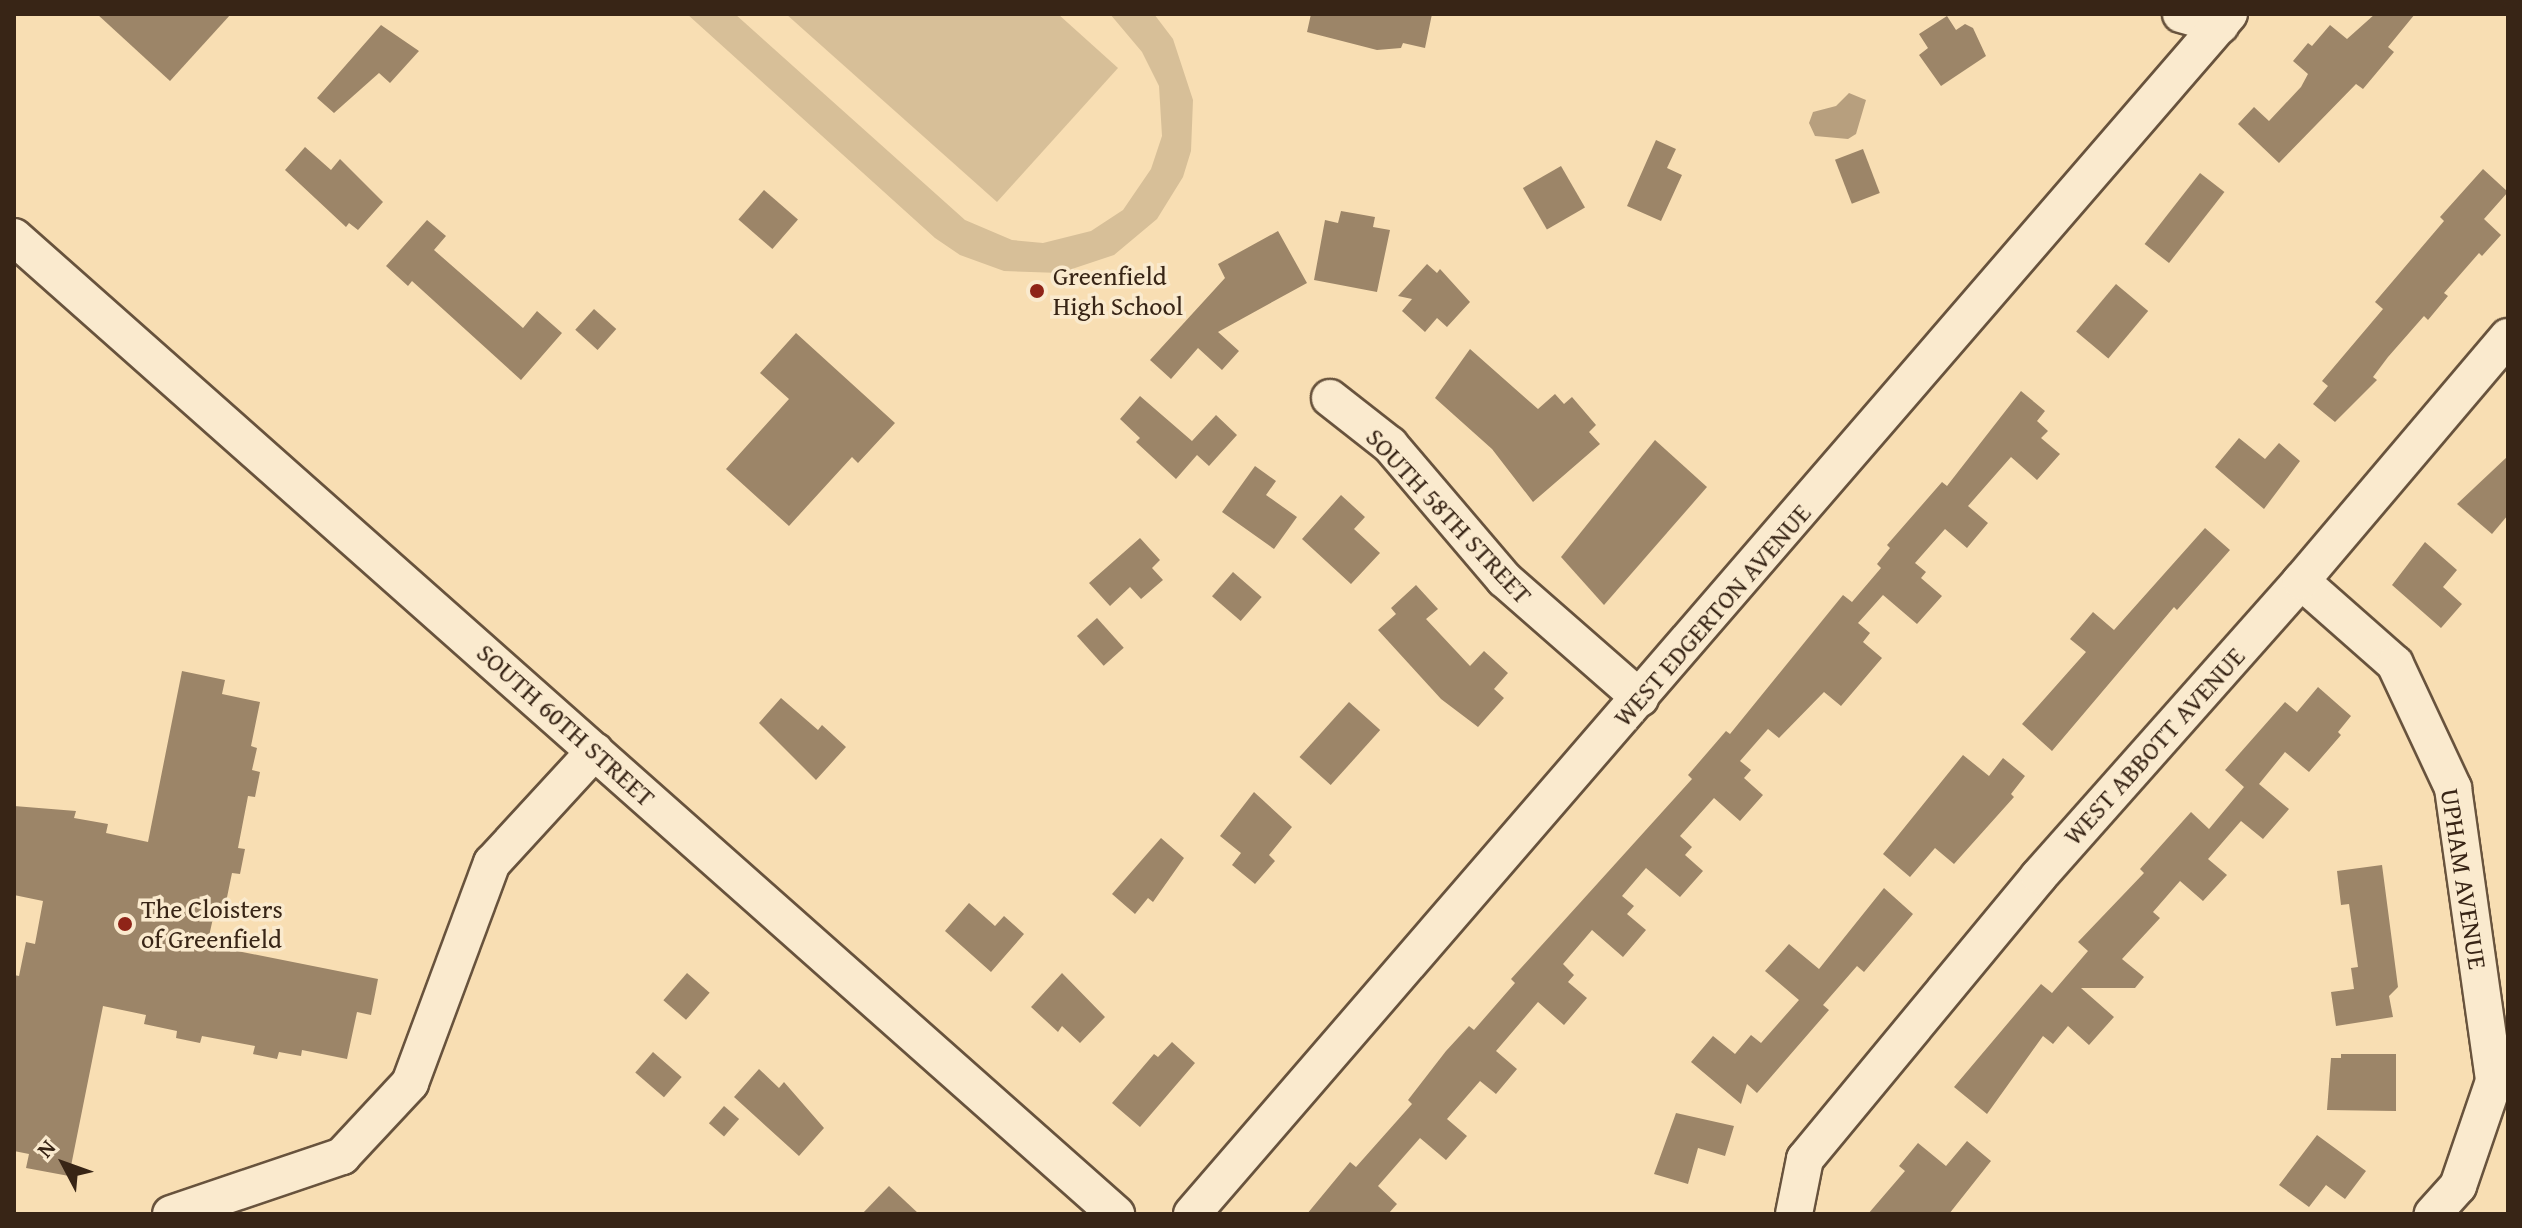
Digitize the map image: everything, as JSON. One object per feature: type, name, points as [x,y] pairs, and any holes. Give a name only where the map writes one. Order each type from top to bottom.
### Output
[{"type":"street","points":[[2181,14],[2221,18]]},
{"type":"street","name":"WEST EDGERTON AVENUE","points":[[1192,1214],[1640,698],[2221,18]]},
{"type":"street","name":"SOUTH 60TH STREET","points":[[14,237],[1116,1214]]},
{"type":"street","name":"WEST ABBOTT AVENUE","points":[[1794,1214],[1805,1159],[2039,876],[2301,581],[2508,337]]},
{"type":"street","name":"SOUTH 58TH STREET","points":[[1330,398],[1390,445],[1504,579],[1640,698]]},
{"type":"street","name":"UPHAM AVENUE","points":[[2301,581],[2395,664],[2453,788],[2494,1081],[2458,1186],[2433,1214]]},
{"type":"street","points":[[171,1214],[342,1156],[410,1083],[492,863],[595,751]]},
{"type":"shaded area","points":[[687,14],[735,14],[965,220],[1012,240],[1043,243],[1091,231],[1123,210],[1151,169],[1162,136],[1159,86],[1142,52],[1110,14],[1154,14],[1173,39],[1193,100],[1191,151],[1183,177],[1157,219],[1114,255],[1060,273],[1004,271],[960,255],[935,238]]},
{"type":"shaded area","points":[[786,14],[1058,14],[1118,68],[997,202]]},
{"type":"shaded area","points":[[1849,93],[1866,100],[1856,134],[1848,139],[1815,136],[1809,123],[1813,112],[1836,106]]},
{"type":"building","points":[[97,14],[231,14],[170,81]]},
{"type":"building","points":[[1311,14],[1432,14],[1425,48],[1403,43],[1401,48],[1377,50],[1307,32]]},
{"type":"building","points":[[2375,14],[2415,14],[2388,47],[2394,52],[2363,89],[2356,84],[2279,163],[2238,124],[2254,107],[2269,121],[2301,87],[2308,74],[2293,61],[2308,43],[2312,46],[2330,25],[2347,39]]},
{"type":"building","points":[[1947,16],[1956,30],[1965,24],[1973,28],[1986,56],[1941,86],[1919,55],[1928,48],[1919,34]]},
{"type":"building","points":[[381,25],[419,51],[390,83],[379,73],[334,113],[317,98]]},
{"type":"building","points":[[1656,140],[1676,149],[1667,168],[1682,175],[1661,221],[1627,206]]},
{"type":"building","points":[[305,147],[331,170],[340,159],[383,202],[358,230],[349,223],[346,227],[285,170]]},
{"type":"building","points":[[1863,149],[1880,193],[1852,204],[1835,160]]},
{"type":"building","points":[[1561,166],[1585,208],[1547,230],[1523,188]]},
{"type":"building","points":[[2483,169],[2508,192],[2484,219],[2501,235],[2482,256],[2479,253],[2444,293],[2448,296],[2428,320],[2424,316],[2388,357],[2373,377],[2377,380],[2335,422],[2313,404],[2328,386],[2322,381],[2383,309],[2375,302],[2444,221],[2440,217]]},
{"type":"building","points":[[2200,173],[2224,192],[2169,263],[2145,244]]},
{"type":"building","points":[[764,190],[798,220],[772,249],[738,219]]},
{"type":"building","points":[[1341,211],[1375,217],[1373,227],[1390,230],[1377,292],[1314,280],[1325,220],[1338,223]]},
{"type":"building","points":[[427,220],[446,236],[434,250],[523,328],[537,311],[562,333],[521,380],[412,281],[408,286],[386,266]]},
{"type":"building","points":[[1278,231],[1307,283],[1218,332],[1239,351],[1222,370],[1198,348],[1171,379],[1150,360],[1225,278],[1218,264]]},
{"type":"building","points":[[1427,264],[1437,273],[1440,269],[1470,302],[1447,327],[1437,318],[1425,332],[1402,311],[1412,299],[1398,296]]},
{"type":"building","points":[[2116,284],[2148,311],[2108,358],[2076,331]]},
{"type":"building","points":[[594,309],[616,329],[598,350],[575,330]]},
{"type":"building","points":[[796,333],[895,423],[858,463],[852,457],[789,526],[726,469],[789,399],[760,373]]},
{"type":"building","points":[[1470,349],[1538,409],[1555,394],[1564,404],[1572,397],[1596,425],[1589,432],[1600,444],[1533,502],[1492,449],[1435,398]]},
{"type":"building","points":[[2021,391],[2045,411],[2037,421],[2048,431],[2041,438],[2060,454],[2037,480],[2011,457],[1968,506],[1988,523],[1967,548],[1945,529],[1915,563],[1926,572],[1921,578],[1942,596],[1917,624],[1883,595],[1858,623],[1870,633],[1863,642],[1882,658],[1841,706],[1824,692],[1779,738],[1768,729],[1740,761],[1751,770],[1744,778],[1763,795],[1740,821],[1714,798],[1680,836],[1692,847],[1685,855],[1703,871],[1680,897],[1646,868],[1622,896],[1634,906],[1627,914],[1646,930],[1623,957],[1592,930],[1563,964],[1574,975],[1568,982],[1587,998],[1564,1025],[1538,1002],[1496,1051],[1517,1069],[1496,1094],[1480,1081],[1447,1119],[1467,1136],[1446,1160],[1420,1138],[1378,1186],[1397,1204],[1388,1214],[1307,1214],[1350,1162],[1356,1167],[1412,1104],[1408,1100],[1446,1051],[1469,1026],[1474,1030],[1515,983],[1511,979],[1692,779],[1688,775],[1726,731],[1730,734],[1843,595],[1852,602],[1881,568],[1877,564],[1890,548],[1887,545],[1942,482],[1947,486]]},
{"type":"building","points":[[1140,396],[1192,441],[1216,415],[1237,435],[1209,466],[1197,455],[1176,479],[1136,442],[1140,438],[1120,419]]},
{"type":"building","points":[[2239,438],[2265,459],[2279,443],[2300,461],[2264,509],[2215,467]]},
{"type":"building","points":[[1655,440],[1707,487],[1604,605],[1561,557]]},
{"type":"building","points":[[2508,456],[2508,515],[2492,534],[2457,504]]},
{"type":"building","points":[[1255,466],[1276,481],[1266,495],[1297,517],[1274,549],[1222,512]]},
{"type":"building","points":[[1341,495],[1365,517],[1354,529],[1380,553],[1351,584],[1302,539]]},
{"type":"building","points":[[2205,528],[2230,550],[2177,610],[2174,607],[2052,751],[2022,724],[2086,652],[2070,639],[2093,612],[2114,630]]},
{"type":"building","points":[[1140,538],[1160,560],[1152,568],[1163,580],[1141,599],[1130,587],[1110,606],[1089,583]]},
{"type":"building","points":[[2425,542],[2457,570],[2443,587],[2462,604],[2441,628],[2392,585]]},
{"type":"building","points":[[1233,572],[1262,597],[1241,621],[1212,596]]},
{"type":"building","points":[[1416,585],[1438,609],[1426,619],[1470,666],[1484,651],[1508,673],[1494,689],[1504,698],[1478,727],[1441,699],[1378,630],[1396,614],[1391,608]]},
{"type":"building","points":[[1097,618],[1124,648],[1104,666],[1077,636]]},
{"type":"building","name":"The Cloisters of Greenfield","points":[[182,671],[225,680],[222,694],[260,702],[251,746],[257,748],[252,770],[260,772],[255,797],[248,796],[238,848],[245,849],[240,874],[232,873],[225,907],[216,905],[207,945],[378,979],[371,1015],[357,1012],[347,1059],[302,1050],[301,1056],[279,1052],[277,1059],[253,1054],[255,1046],[202,1036],[200,1043],[176,1038],[177,1031],[144,1024],[146,1015],[103,1006],[69,1176],[26,1168],[29,1154],[14,1151],[14,975],[19,976],[26,942],[35,944],[43,901],[14,895],[14,806],[76,811],[74,818],[108,824],[106,833],[148,842]]},
{"type":"building","points":[[2318,687],[2351,716],[2338,732],[2341,735],[2309,772],[2285,752],[2259,784],[2289,809],[2263,839],[2241,821],[2208,859],[2227,875],[2203,901],[2180,881],[2153,912],[2160,918],[2122,959],[2144,977],[2135,988],[2081,988],[2114,1017],[2089,1045],[2068,1026],[2053,1044],[2043,1036],[1987,1114],[1954,1087],[2041,984],[2052,993],[2088,951],[2078,942],[2144,873],[2140,869],[2191,812],[2209,829],[2244,787],[2225,770],[2285,702],[2297,712]]},
{"type":"building","points":[[781,698],[818,730],[822,725],[846,747],[816,780],[759,723]]},
{"type":"building","points":[[1349,702],[1380,730],[1331,785],[1299,757]]},
{"type":"building","points":[[1963,755],[1989,776],[2003,758],[2025,776],[2011,794],[2014,797],[1954,864],[1935,848],[1910,877],[1883,854]]},
{"type":"building","points":[[1254,792],[1292,827],[1269,855],[1275,861],[1255,884],[1232,865],[1241,853],[1220,836]]},
{"type":"building","points":[[1161,838],[1184,858],[1153,902],[1148,898],[1135,914],[1112,894]]},
{"type":"building","points":[[2382,865],[2398,987],[2389,996],[2393,1017],[2336,1026],[2331,992],[2354,989],[2351,968],[2358,967],[2349,904],[2341,905],[2337,871]]},
{"type":"building","points":[[1884,888],[1913,914],[1864,972],[1857,966],[1823,1005],[1829,1010],[1757,1093],[1747,1084],[1741,1104],[1691,1062],[1713,1036],[1735,1054],[1751,1035],[1761,1043],[1799,1000],[1765,971],[1789,944],[1819,969]]},
{"type":"building","points":[[969,903],[995,926],[1004,916],[1024,934],[991,972],[945,931]]},
{"type":"building","points":[[687,973],[710,993],[686,1020],[663,1000]]},
{"type":"building","points":[[1062,973],[1105,1017],[1080,1043],[1062,1026],[1058,1032],[1031,1007]]},
{"type":"building","points":[[1172,1042],[1195,1063],[1140,1127],[1112,1103],[1154,1054],[1158,1057]]},
{"type":"building","points":[[653,1052],[682,1077],[664,1097],[635,1072]]},
{"type":"building","points":[[2341,1054],[2396,1054],[2396,1111],[2327,1110],[2331,1058],[2341,1058]]},
{"type":"building","points":[[759,1069],[779,1088],[784,1082],[824,1128],[799,1156],[734,1097]]},
{"type":"building","points":[[724,1106],[739,1119],[724,1136],[709,1123]]},
{"type":"building","points":[[1676,1113],[1734,1126],[1725,1156],[1698,1148],[1688,1184],[1654,1174]]},
{"type":"building","points":[[2317,1135],[2366,1171],[2345,1199],[2326,1185],[2309,1207],[2279,1185]]},
{"type":"building","points":[[1967,1141],[1991,1161],[1949,1214],[1868,1214],[1905,1171],[1899,1166],[1918,1143],[1946,1166]]},
{"type":"building","points":[[889,1186],[919,1214],[862,1214]]},
{"type":"place","name":"Greenfield High School","points":[[1037,291]]},
{"type":"place","name":"The Cloisters of Greenfield","points":[[125,924]]}]
